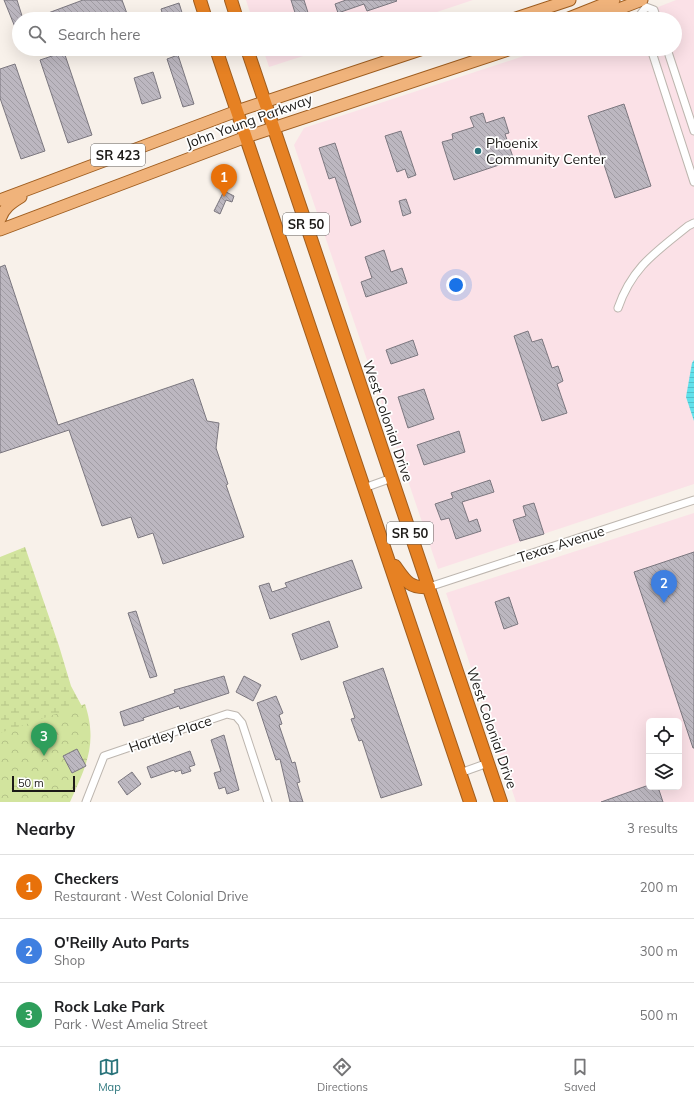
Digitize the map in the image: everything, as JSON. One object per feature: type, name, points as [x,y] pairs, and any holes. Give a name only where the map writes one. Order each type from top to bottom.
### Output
[{"type":"highway","points":[[200,0],[204,12]]},
{"type":"highway","points":[[231,0],[235,12]]},
{"type":"highway","name":"SR 50","points":[[218,56],[470,802]]},
{"type":"highway","name":"West Colonial Drive","points":[[249,56],[501,802]]},
{"type":"highway","points":[[388,557],[406,581],[414,587],[429,587]]},
{"type":"main road","points":[[534,12],[570,0]]},
{"type":"main road","points":[[584,12],[614,0]]},
{"type":"main road","points":[[614,12],[644,2]]},
{"type":"main road","name":"John Young Parkway","points":[[0,200],[33,189],[237,111],[402,56]]},
{"type":"main road","name":"John Young Parkway","points":[[0,230],[274,127],[490,56]]},
{"type":"main road","points":[[0,219],[3,212],[11,203],[33,189]]},
{"type":"street","points":[[641,12],[644,2],[655,12]]},
{"type":"street","points":[[653,56],[694,182]]},
{"type":"street","points":[[669,56],[694,131]]},
{"type":"street","points":[[618,308],[624,291],[643,262],[688,226],[694,223]]},
{"type":"street","points":[[364,488],[392,478]]},
{"type":"street","name":"Texas Avenue","points":[[429,587],[694,500]]},
{"type":"street","name":"Hartley Place","points":[[86,802],[104,756],[227,714],[236,716],[242,723],[268,802]]},
{"type":"street","points":[[460,773],[488,763]]},
{"type":"shaded area","points":[[246,0],[473,0],[437,12],[250,12]]},
{"type":"shaded area","points":[[676,0],[694,0],[694,484],[438,569],[294,145],[304,128],[524,56],[682,56],[682,12],[646,12]]},
{"type":"shaded area","points":[[265,56],[303,56],[269,67]]},
{"type":"shaded area","points":[[694,513],[694,802],[516,802],[446,593]]},
{"type":"green space","points":[[25,547],[71,686],[85,712],[0,802],[0,557]]},
{"type":"green space","points":[[85,704],[89,718],[90,743],[85,766],[70,802],[0,802],[0,733]]},
{"type":"water","points":[[694,360],[694,421],[686,397],[692,363]]},
{"type":"building","points":[[4,0],[17,0],[21,12],[12,12],[12,20]]},
{"type":"building","points":[[83,0],[122,0],[126,12],[51,12]]},
{"type":"building","points":[[291,0],[304,0],[308,12],[295,12]]},
{"type":"building","points":[[346,0],[397,1],[367,11],[364,4],[338,12],[335,4]]},
{"type":"building","points":[[179,3],[182,12],[162,12],[161,9]]},
{"type":"building","points":[[52,56],[65,56],[92,135],[68,143],[40,60]]},
{"type":"building","points":[[178,56],[194,104],[183,107],[167,59]]},
{"type":"building","points":[[15,64],[45,151],[21,159],[0,98],[0,69]]},
{"type":"building","points":[[153,72],[161,98],[142,104],[134,78]]},
{"type":"building","points":[[624,104],[651,186],[615,198],[588,116]]},
{"type":"building","name":"Phoenix Community Center","points":[[483,113],[486,123],[504,117],[509,133],[505,134],[514,160],[454,180],[442,142],[453,139],[452,134],[474,127],[470,117]]},
{"type":"building","points":[[401,131],[416,175],[408,178],[405,169],[397,172],[385,136]]},
{"type":"building","points":[[335,143],[361,222],[351,226],[335,177],[329,179],[319,148]]},
{"type":"building","points":[[224,191],[234,196],[232,202],[226,200],[220,214],[214,211]]},
{"type":"building","points":[[406,199],[411,213],[403,216],[399,201]]},
{"type":"building","points":[[384,250],[391,272],[402,268],[407,283],[366,297],[361,282],[372,278],[365,257]]},
{"type":"building","points":[[5,265],[58,425],[193,379],[207,421],[219,423],[216,448],[228,484],[226,485],[244,537],[163,564],[153,533],[138,538],[131,517],[102,526],[69,430],[0,453],[0,267]]},
{"type":"building","points":[[528,331],[532,342],[542,339],[552,368],[558,366],[563,381],[557,384],[567,413],[542,421],[514,336]]},
{"type":"building","points":[[413,340],[418,355],[391,364],[386,350]]},
{"type":"building","points":[[424,389],[434,419],[408,428],[398,397]]},
{"type":"building","points":[[459,431],[465,452],[424,465],[417,445]]},
{"type":"building","points":[[490,480],[494,492],[462,502],[469,522],[477,519],[481,531],[456,539],[449,518],[441,520],[435,504],[453,498],[451,493]]},
{"type":"building","points":[[534,503],[544,534],[520,541],[513,520],[526,516],[523,506]]},
{"type":"building","points":[[694,552],[694,748],[693,748],[634,572]]},
{"type":"building","points":[[352,560],[362,588],[270,619],[259,586],[269,583],[272,592],[287,587],[285,583]]},
{"type":"building","points":[[509,597],[518,624],[504,629],[495,602]]},
{"type":"building","points":[[136,611],[157,676],[150,678],[128,613]]},
{"type":"building","points":[[329,621],[338,647],[301,660],[292,634]]},
{"type":"building","points":[[383,668],[422,785],[381,798],[362,740],[359,741],[351,719],[355,718],[343,682]]},
{"type":"building","points":[[224,676],[229,693],[180,709],[179,706],[124,726],[120,712],[175,693],[174,690]]},
{"type":"building","points":[[244,676],[261,685],[253,701],[236,692]]},
{"type":"building","points":[[276,696],[283,713],[279,715],[282,724],[279,725],[292,763],[295,762],[300,782],[297,783],[303,802],[290,802],[280,759],[276,760],[257,703]]},
{"type":"building","points":[[224,735],[239,790],[227,794],[225,787],[219,789],[214,773],[221,771],[211,740]]},
{"type":"building","points":[[77,749],[86,766],[72,773],[63,756]]},
{"type":"building","points":[[190,751],[195,765],[189,767],[191,771],[182,774],[181,770],[175,772],[174,770],[151,778],[147,767]]},
{"type":"building","points":[[132,772],[141,784],[127,795],[118,782]]},
{"type":"building","points":[[646,786],[646,790],[659,790],[663,802],[601,802]]},
{"type":"place","name":"Phoenix Community Center","points":[[478,151]]},
{"type":"place","name":"Checkers","points":[[224,197]]},
{"type":"place","name":"O'Reilly Auto Parts","points":[[664,603]]},
{"type":"place","name":"Rock Lake Park","points":[[44,756]]}]
